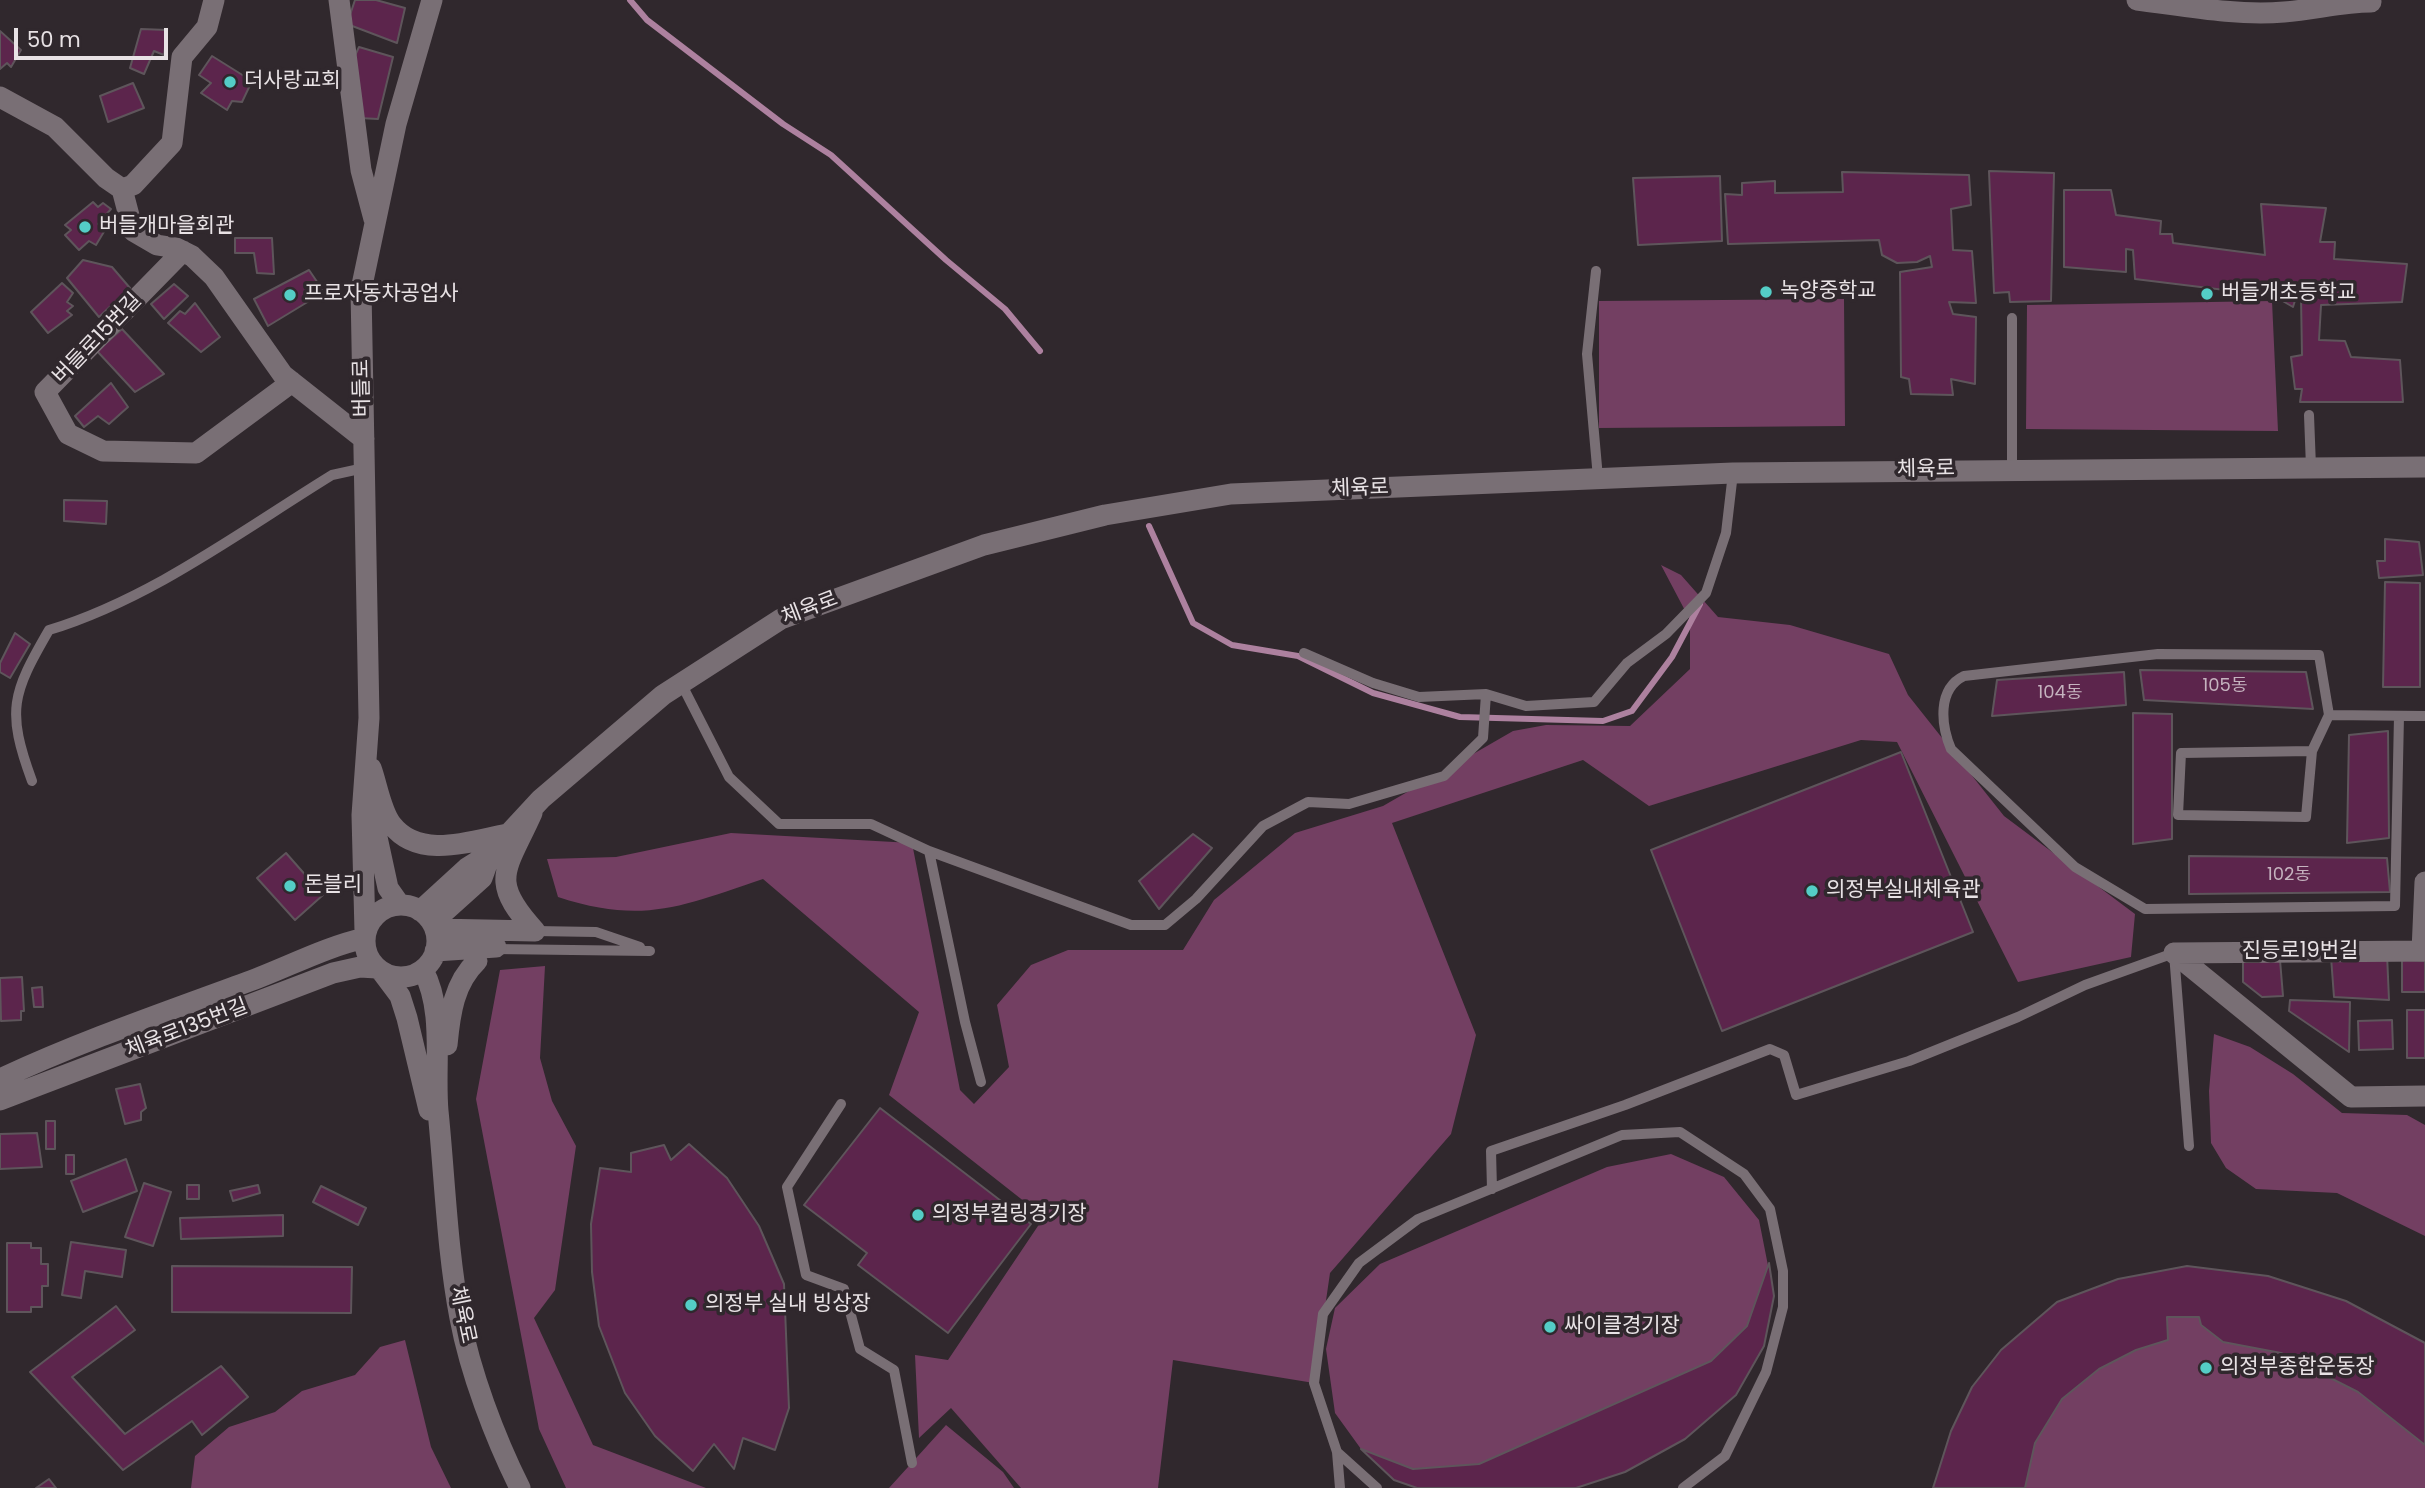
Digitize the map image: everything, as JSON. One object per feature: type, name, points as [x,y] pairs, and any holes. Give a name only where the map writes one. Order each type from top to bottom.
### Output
[{"type":"street","points":[[122,189],[133,185],[172,142],[182,57],[206,27],[214,0]]},
{"type":"street","points":[[339,0],[361,170],[375,224]]},
{"type":"street","name":"버들로","points":[[366,785],[368,758],[361,290],[396,124],[432,0]]},
{"type":"street","points":[[2137,0],[2222,10],[2283,12],[2345,2],[2370,1]]},
{"type":"street","points":[[4,99],[55,127],[106,178],[122,189],[133,231],[157,245],[183,251],[214,277],[283,375],[364,439]]},
{"type":"street","name":"버들로15번길","points":[[183,251],[45,393],[68,433],[103,451],[196,453],[292,382]]},
{"type":"street","name":"체육로","points":[[422,917],[467,867],[491,853],[541,799],[657,699],[780,619],[984,545],[1105,515],[1231,494],[1733,472],[2425,467]]},
{"type":"street","points":[[368,758],[391,825],[413,842],[443,846],[507,834]]},
{"type":"street","points":[[366,785],[388,888],[422,917],[435,951]]},
{"type":"street","points":[[366,785],[362,814],[367,954],[400,996],[424,1099],[440,1134]]},
{"type":"street","points":[[535,932],[512,907],[505,892],[505,873],[541,799]]},
{"type":"street","points":[[2423,951],[2425,882]]},
{"type":"street","points":[[365,935],[378,913],[535,932]]},
{"type":"street","name":"체육로135번길","points":[[0,1079],[53,1054],[302,962],[365,935]]},
{"type":"street","points":[[435,951],[496,947]]},
{"type":"street","points":[[379,970],[402,977],[423,970],[435,951]]},
{"type":"street","name":"진등로19번길","points":[[2174,953],[2423,951]]},
{"type":"street","points":[[2174,953],[2351,1097],[2425,1096]]},
{"type":"street","points":[[440,1134],[450,1013],[461,979],[477,961]]},
{"type":"street","name":"체육로135번길","points":[[0,1100],[333,972],[360,967],[379,970]]},
{"type":"street","points":[[423,970],[428,980],[434,1010],[440,1134]]},
{"type":"street","name":"체육로","points":[[440,1134],[448,1231],[460,1319],[485,1400],[520,1488]]},
{"type":"lane","points":[[1596,271],[1587,354],[1598,478]]},
{"type":"lane","points":[[2011,470],[2012,318]]},
{"type":"lane","points":[[2309,415],[2311,467]]},
{"type":"lane","points":[[32,781],[15,736],[18,686],[49,630],[89,618],[155,584],[332,475],[364,468]]},
{"type":"lane","points":[[1304,653],[1419,697],[1485,699],[1526,706],[1594,702],[1627,663],[1666,634],[1706,593],[1726,533],[1733,472]]},
{"type":"lane","points":[[2312,751],[2181,753],[2178,815],[2306,817],[2312,751],[2329,715],[2319,656],[2158,654],[1964,676],[1952,681],[1945,696],[1944,731],[1951,748],[2075,867],[2145,909],[2395,906],[2399,716]]},
{"type":"lane","points":[[681,683],[729,777],[779,824],[871,824],[929,851],[1131,925],[1165,925],[1196,899],[1263,826],[1308,802],[1349,804],[1444,776],[1483,738],[1485,699]]},
{"type":"lane","points":[[2329,715],[2425,716]]},
{"type":"lane","points":[[929,851],[965,1022],[981,1082]]},
{"type":"lane","points":[[477,961],[496,947],[650,951],[596,932],[535,932]]},
{"type":"lane","points":[[1492,1189],[1491,1151],[1625,1105],[1770,1049],[1784,1055],[1797,1095],[1909,1061],[2018,1017],[2085,985],[2174,953],[2189,1146]]},
{"type":"lane","points":[[841,1104],[787,1186],[806,1275],[844,1289],[860,1349],[894,1370],[912,1463]]},
{"type":"lane","points":[[1340,1488],[1337,1452],[1314,1382],[1323,1314],[1359,1263],[1418,1219],[1622,1135],[1680,1132],[1744,1174],[1770,1209],[1783,1271],[1783,1307],[1766,1372],[1725,1456],[1683,1488]]},
{"type":"lane","points":[[1337,1452],[1377,1488]]},
{"type":"shaded area","points":[[1844,299],[1845,426],[1599,428],[1599,301]]},
{"type":"shaded area","points":[[2272,301],[2278,431],[2026,429],[2027,305]]},
{"type":"shaded area","points":[[1661,565],[1681,575],[1718,617],[1790,625],[1889,654],[1908,695],[2004,816],[2135,914],[2131,957],[2018,982],[1897,742],[1861,740],[1649,806],[1583,760],[1392,823],[1476,1035],[1451,1134],[1330,1273],[1314,1383],[1173,1360],[1158,1488],[1021,1488],[951,1408],[919,1438],[915,1355],[948,1360],[1044,1217],[889,1095],[919,1012],[763,879],[662,909],[615,910],[558,897],[547,859],[616,857],[731,833],[912,843],[960,1090],[974,1104],[1009,1067],[997,1005],[1031,965],[1068,950],[1183,950],[1214,900],[1295,833],[1383,806],[1513,731],[1546,725],[1630,726],[1690,669],[1690,620]]},
{"type":"shaded area","points":[[545,966],[540,1058],[552,1101],[576,1146],[555,1290],[534,1318],[593,1445],[706,1488],[566,1488],[539,1429],[476,1099],[500,970]]},
{"type":"shaded area","points":[[2214,1034],[2250,1047],[2293,1074],[2342,1113],[2407,1115],[2425,1125],[2425,1236],[2337,1193],[2256,1189],[2226,1168],[2211,1143],[2209,1091]]},
{"type":"shaded area","name":"싸이클경기장","points":[[1671,1154],[1724,1177],[1759,1220],[1774,1296],[1764,1346],[1736,1395],[1685,1439],[1625,1472],[1576,1488],[1417,1488],[1394,1480],[1361,1449],[1335,1413],[1326,1349],[1335,1308],[1380,1264],[1607,1167]]},
{"type":"shaded area","name":"의정부종합운동장","points":[[2187,1266],[2268,1276],[2346,1301],[2425,1343],[2425,1488],[1933,1488],[1951,1431],[1972,1387],[2001,1350],[2057,1302],[2118,1279]]},
{"type":"shaded area","points":[[405,1340],[431,1447],[451,1488],[191,1488],[195,1456],[229,1427],[275,1412],[302,1391],[355,1375],[380,1347]]},
{"type":"shaded area","points":[[946,1425],[1003,1472],[1014,1488],[889,1488]]},
{"type":"building","points":[[355,0],[376,0],[405,8],[397,43],[347,24]]},
{"type":"building","points":[[141,29],[167,30],[164,55],[154,51],[144,74],[130,68]]},
{"type":"building","points":[[0,31],[21,50],[11,67],[7,63],[0,69]]},
{"type":"building","points":[[359,47],[393,57],[378,119],[359,118],[352,62]]},
{"type":"building","name":"더사랑교회","points":[[212,56],[252,81],[242,102],[232,101],[227,110],[201,93],[211,83],[199,75]]},
{"type":"building","points":[[133,83],[144,108],[108,122],[100,96]]},
{"type":"building","points":[[1989,171],[2054,173],[2051,301],[2010,302],[2009,292],[1994,293]]},
{"type":"building","points":[[1842,172],[1969,175],[1971,205],[1951,209],[1953,250],[1972,251],[1976,303],[1949,302],[1953,314],[1976,317],[1975,384],[1951,379],[1953,395],[1911,394],[1909,379],[1901,377],[1900,272],[1932,267],[1930,256],[1917,262],[1897,263],[1882,255],[1879,240],[1728,244],[1725,194],[1742,195],[1742,183],[1775,181],[1775,193],[1843,192]]},
{"type":"building","points":[[1720,176],[1722,241],[1638,245],[1633,178]]},
{"type":"building","points":[[2064,190],[2111,190],[2116,215],[2161,221],[2160,234],[2172,234],[2173,243],[2265,255],[2261,204],[2326,208],[2320,242],[2335,242],[2334,259],[2407,264],[2402,302],[2321,305],[2319,340],[2345,341],[2351,357],[2400,360],[2403,402],[2300,402],[2302,389],[2295,389],[2291,357],[2302,355],[2301,297],[2297,294],[2293,307],[2274,296],[2135,279],[2133,250],[2126,249],[2126,272],[2064,267]]},
{"type":"building","name":"버들개마을회관","points":[[93,202],[98,207],[103,203],[111,209],[98,224],[105,230],[96,245],[89,241],[79,250],[65,235],[71,230],[65,225]]},
{"type":"building","points":[[235,238],[272,238],[274,274],[257,273],[254,253],[235,253]]},
{"type":"building","points":[[83,260],[112,267],[130,288],[99,317],[67,278]]},
{"type":"building","name":"프로자동차공업사","points":[[309,270],[324,292],[268,326],[254,299]]},
{"type":"building","points":[[62,283],[73,293],[67,302],[73,306],[67,311],[72,315],[48,333],[31,312]]},
{"type":"building","points":[[174,284],[188,296],[164,319],[151,304]]},
{"type":"building","points":[[195,303],[220,337],[201,352],[168,323],[180,311],[185,314]]},
{"type":"building","points":[[122,329],[164,374],[135,392],[97,351]]},
{"type":"building","points":[[111,383],[128,407],[109,424],[98,416],[84,427],[75,416]]},
{"type":"building","points":[[64,500],[107,501],[106,524],[64,521]]},
{"type":"building","points":[[2385,539],[2419,542],[2423,575],[2379,578],[2377,561],[2385,561]]},
{"type":"building","points":[[2385,582],[2420,583],[2420,687],[2383,687]]},
{"type":"building","points":[[15,633],[30,644],[10,678],[0,672],[0,663]]},
{"type":"building","points":[[2140,670],[2306,672],[2313,709],[2144,700]]},
{"type":"building","points":[[2124,672],[2126,705],[1992,716],[1997,680]]},
{"type":"building","points":[[2133,713],[2172,714],[2172,839],[2133,844]]},
{"type":"building","points":[[2388,731],[2389,838],[2347,843],[2349,735]]},
{"type":"building","name":"의정부실내체육관","points":[[1901,752],[1973,932],[1722,1031],[1651,850]]},
{"type":"building","points":[[1193,834],[1212,848],[1159,909],[1139,881]]},
{"type":"building","name":"돈블리","points":[[286,853],[323,895],[295,920],[257,878]]},
{"type":"building","points":[[2189,856],[2387,858],[2390,892],[2189,894]]},
{"type":"building","points":[[2387,954],[2389,1000],[2334,997],[2331,957]]},
{"type":"building","points":[[2280,960],[2283,996],[2262,997],[2243,982],[2243,961]]},
{"type":"building","points":[[2402,960],[2425,961],[2425,992],[2402,992]]},
{"type":"building","points":[[22,977],[24,1011],[21,1011],[21,1020],[1,1021],[0,978]]},
{"type":"building","points":[[42,987],[43,1007],[34,1007],[32,988]]},
{"type":"building","points":[[2290,1000],[2350,1002],[2349,1052],[2289,1011]]},
{"type":"building","points":[[2407,1010],[2425,1010],[2425,1058],[2407,1058]]},
{"type":"building","points":[[2392,1020],[2393,1049],[2359,1050],[2358,1021]]},
{"type":"building","points":[[140,1084],[146,1108],[141,1112],[141,1120],[125,1124],[116,1089]]},
{"type":"building","name":"의정부컬링경기장","points":[[880,1108],[1031,1224],[948,1333],[858,1265],[867,1253],[804,1205]]},
{"type":"building","points":[[46,1121],[55,1121],[55,1149],[46,1149]]},
{"type":"building","points":[[37,1133],[42,1167],[0,1169],[0,1134]]},
{"type":"building","name":"의정부 실내 빙상장","points":[[689,1144],[727,1178],[759,1226],[784,1284],[789,1408],[775,1450],[743,1438],[734,1469],[714,1444],[693,1471],[655,1436],[625,1393],[599,1326],[592,1272],[591,1224],[600,1168],[631,1172],[631,1153],[664,1145],[671,1160]]},
{"type":"building","points":[[66,1155],[74,1155],[74,1174],[66,1174]]},
{"type":"building","points":[[126,1159],[137,1191],[83,1212],[71,1181]]},
{"type":"building","points":[[144,1183],[171,1192],[153,1246],[125,1237]]},
{"type":"building","points":[[187,1185],[199,1185],[199,1199],[187,1199]]},
{"type":"building","points":[[258,1185],[260,1193],[233,1201],[230,1191]]},
{"type":"building","points":[[321,1186],[366,1208],[358,1225],[313,1202]]},
{"type":"building","points":[[283,1215],[283,1236],[181,1239],[180,1218]]},
{"type":"building","points":[[71,1242],[126,1250],[122,1277],[85,1271],[81,1298],[62,1295]]},
{"type":"building","points":[[7,1243],[31,1243],[31,1248],[41,1248],[41,1264],[48,1264],[48,1286],[42,1286],[42,1307],[31,1307],[31,1312],[7,1312]]},
{"type":"building","points":[[1769,1263],[1774,1296],[1764,1346],[1736,1395],[1685,1439],[1625,1472],[1576,1488],[1417,1488],[1394,1480],[1361,1449],[1413,1469],[1479,1464],[1711,1361],[1747,1326]]},
{"type":"building","points":[[172,1266],[352,1267],[351,1313],[172,1312]]},
{"type":"building","points":[[2187,1266],[2268,1276],[2346,1301],[2425,1343],[2425,1445],[2358,1392],[2281,1353],[2223,1342],[2201,1325],[2199,1317],[2167,1317],[2168,1340],[2136,1350],[2099,1369],[2062,1399],[2035,1443],[2025,1488],[1933,1488],[1951,1431],[1972,1387],[2001,1350],[2057,1302],[2118,1279]]},
{"type":"building","points":[[116,1306],[135,1330],[72,1377],[125,1434],[221,1366],[248,1397],[202,1435],[192,1421],[123,1470],[30,1372]]},
{"type":"building","points":[[49,1479],[56,1488],[36,1488]]},
{"type":"waterway","points":[[630,0],[647,20],[783,124],[831,155],[946,260],[1005,309],[1040,351]]},
{"type":"waterway","points":[[1149,526],[1193,623],[1232,645],[1298,656],[1373,693],[1460,717],[1603,721],[1632,711],[1672,657],[1700,604]]},
{"type":"place","name":"더사랑교회","points":[[230,82]]},
{"type":"place","name":"버들개마을회관","points":[[85,227]]},
{"type":"place","name":"녹양중학교","points":[[1766,292]]},
{"type":"place","name":"버들개초등학교","points":[[2207,294]]},
{"type":"place","name":"프로자동차공업사","points":[[290,295]]},
{"type":"place","name":"돈블리","points":[[290,886]]},
{"type":"place","name":"의정부실내체육관","points":[[1812,891]]},
{"type":"place","name":"의정부컬링경기장","points":[[918,1215]]},
{"type":"place","name":"의정부 실내 빙상장","points":[[691,1305]]},
{"type":"place","name":"싸이클경기장","points":[[1550,1327]]},
{"type":"place","name":"의정부종합운동장","points":[[2206,1368]]}]
